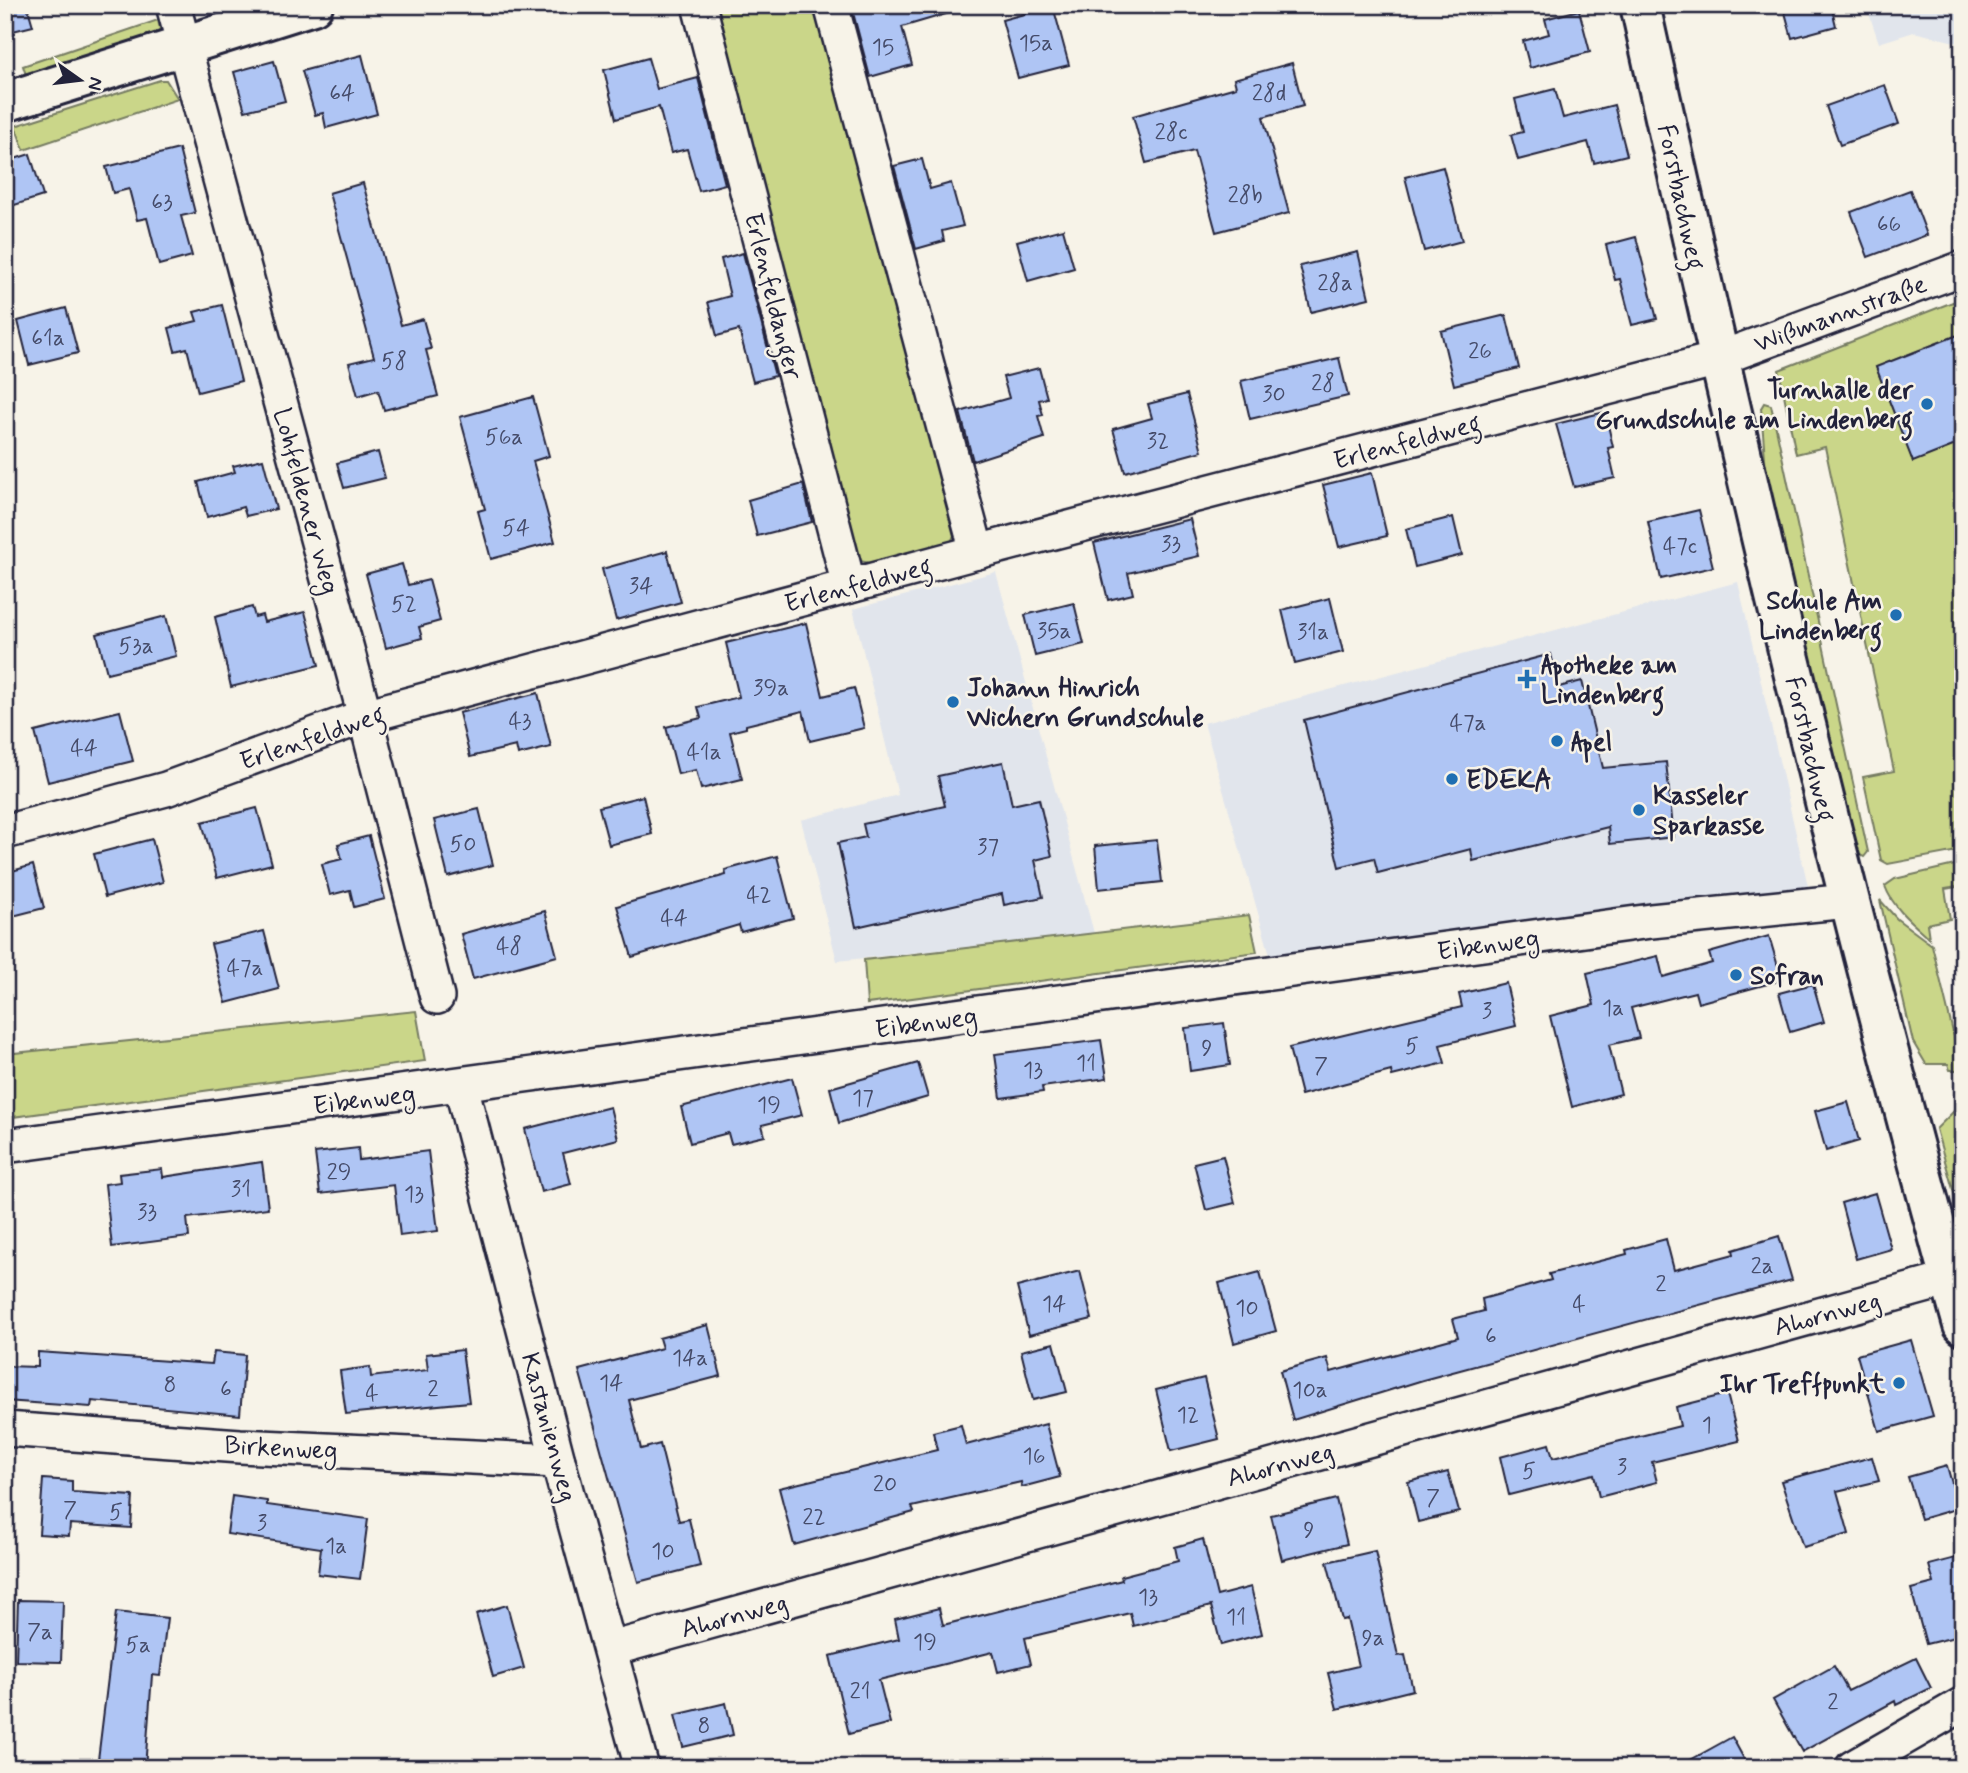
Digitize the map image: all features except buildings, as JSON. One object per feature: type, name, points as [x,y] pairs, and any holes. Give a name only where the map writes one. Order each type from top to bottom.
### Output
[{"type":"street","name":"Lohfeldener Weg","points":[[173,5],[365,716],[437,997]]},
{"type":"street","points":[[5,102],[313,5]]},
{"type":"street","name":"Erlenfeldanger","points":[[699,5],[849,586]]},
{"type":"street","points":[[831,5],[977,552]]},
{"type":"street","name":"Forstbachweg","points":[[1640,5],[1718,359],[1847,901],[1963,1325]]},
{"type":"street","name":"Wißmannstraße","points":[[1718,359],[1963,268]]},
{"type":"street","name":"Erlenfeldweg","points":[[5,832],[166,789],[365,716],[977,552],[1718,359]]},
{"type":"street","name":"Eibenweg","points":[[5,1146],[461,1086],[1651,921],[1847,901]]},
{"type":"street","name":"Kastanienweg","points":[[461,1086],[558,1461],[642,1768]]},
{"type":"street","name":"Ahornweg","points":[[611,1649],[1950,1279]]},
{"type":"street","name":"Birkenweg","points":[[5,1429],[240,1446],[558,1461]]},
{"type":"street","points":[[1852,1768],[1963,1704]]},
{"type":"shaded area","points":[[1866,5],[1963,5],[1963,44],[1914,32],[1879,43]]},
{"type":"shaded area","name":"Johann Hinrich Wichern Grundschule","points":[[996,572],[1094,933],[837,961],[801,820],[898,795],[853,609]]},
{"type":"shaded area","points":[[1738,582],[1808,886],[1272,962],[1204,723]]},
{"type":"green space","points":[[717,5],[818,5],[957,529],[951,542],[874,564],[860,561]]},
{"type":"green space","points":[[158,20],[160,29],[157,37],[26,75],[23,66]]},
{"type":"green space","points":[[166,80],[178,99],[24,150],[15,126]]},
{"type":"green space","name":"Schule Am Lindenberg","points":[[1963,298],[1963,333],[1876,367],[1913,461],[1963,442],[1963,850],[1888,864],[1881,860],[1863,777],[1894,771],[1825,447],[1796,454],[1779,370]]},
{"type":"green space","points":[[1764,403],[1771,405],[1868,852],[1864,857],[1855,852],[1768,496],[1761,408]]},
{"type":"green space","points":[[1963,863],[1963,886],[1945,889],[1950,919],[1927,924],[1929,938],[1898,908],[1885,886],[1895,879]]},
{"type":"green space","points":[[1880,900],[1897,919],[1932,945],[1962,1070],[1950,1070],[1948,1064],[1926,1064],[1913,1042]]},
{"type":"green space","points":[[1249,915],[1257,952],[867,1004],[864,960]]},
{"type":"green space","points":[[416,1011],[425,1061],[5,1118],[5,1054]]},
{"type":"green space","points":[[1963,1102],[1963,1225],[1936,1129]]},
{"type":"place","name":"Turnhalle der Grundschule am Lindenberg","points":[[1927,404]]},
{"type":"place","name":"Schule Am Lindenberg","points":[[1896,615]]},
{"type":"place","name":"Apotheke am Lindenberg","points":[[1527,679]]},
{"type":"place","name":"Johann Hinrich Wichern Grundschule","points":[[953,702]]},
{"type":"place","name":"Apel","points":[[1557,741]]},
{"type":"place","name":"EDEKA","points":[[1452,779]]},
{"type":"place","name":"Kasseler Sparkasse","points":[[1639,810]]},
{"type":"place","name":"Sofran","points":[[1736,975]]},
{"type":"place","name":"Ihr Treffpunkt","points":[[1899,1383]]}]
